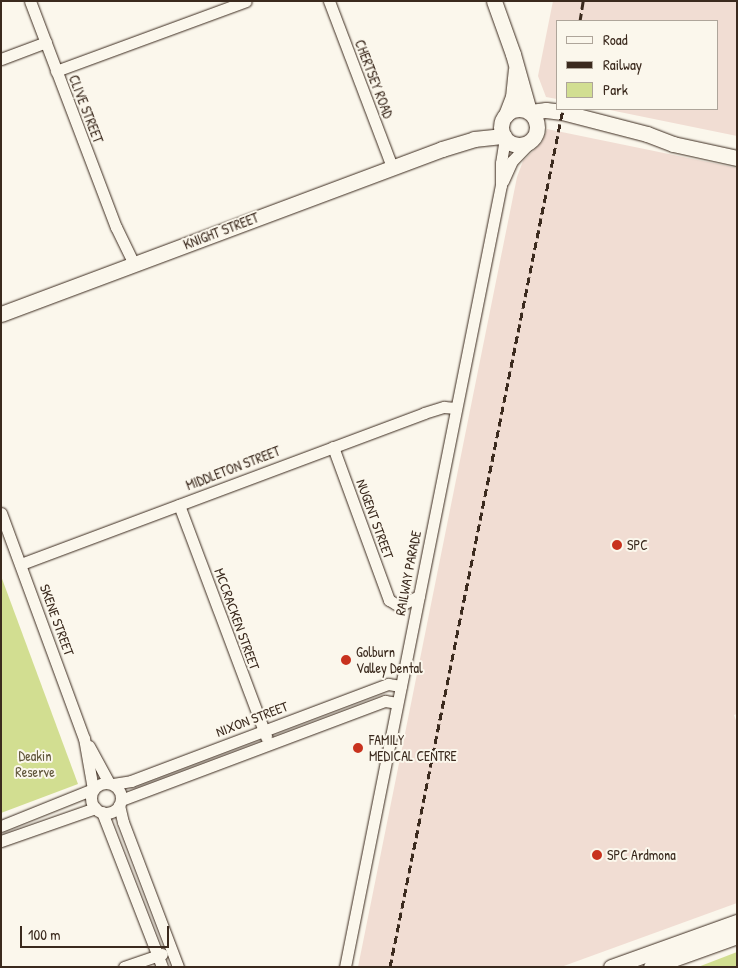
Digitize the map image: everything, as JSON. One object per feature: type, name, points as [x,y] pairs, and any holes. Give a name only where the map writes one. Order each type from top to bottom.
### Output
[{"type":"street","name":"CLIVE STREET","points":[[30,1],[130,265]]},
{"type":"street","points":[[56,71],[246,1]]},
{"type":"street","name":"CHERTSEY ROAD","points":[[329,1],[392,167]]},
{"type":"street","points":[[494,1],[513,54],[530,112],[536,120],[535,134]]},
{"type":"street","points":[[1,59],[46,42]]},
{"type":"street","points":[[513,54],[516,71],[515,83],[501,127],[504,137],[518,145],[550,121],[586,120]]},
{"type":"street","points":[[505,116],[519,108],[530,112],[554,111],[646,134],[675,134],[698,144],[737,153]]},
{"type":"street","name":"KNIGHT STREET","points":[[442,149],[505,116]]},
{"type":"street","name":"RAILWAY PARADE","points":[[501,185],[512,161],[535,134]]},
{"type":"street","name":"KNIGHT STREET","points":[[3,309],[130,265],[442,149],[474,139],[504,137]]},
{"type":"street","name":"RAILWAY PARADE","points":[[345,967],[501,185],[504,137]]},
{"type":"street","name":"MIDDLETON STREET","points":[[21,564],[434,409],[444,407],[456,408]]},
{"type":"street","name":"NUGENT STREET","points":[[332,447],[389,600],[396,604],[403,604],[419,596]]},
{"type":"street","name":"MCCRACKEN STREET","points":[[178,505],[268,744]]},
{"type":"street","name":"SKENE STREET","points":[[1,513],[84,738],[93,789]]},
{"type":"street","name":"NIXON STREET","points":[[111,784],[131,782],[388,684],[401,686]]},
{"type":"street","name":"NIXON STREET","points":[[120,803],[268,744],[385,701],[398,702]]},
{"type":"street","name":"SKENE STREET","points":[[84,738],[111,784]]},
{"type":"street","points":[[1,826],[93,789],[100,784],[111,784],[120,791],[123,822],[178,967]]},
{"type":"street","points":[[93,789],[91,799],[98,810],[162,967]]},
{"type":"street","points":[[1,841],[98,810],[110,812],[120,803]]},
{"type":"street","points":[[611,967],[737,922]]},
{"type":"street","points":[[652,967],[737,936]]},
{"type":"street","points":[[124,967],[172,951]]},
{"type":"shaded area","points":[[553,1],[737,1],[737,136],[610,110],[718,110],[718,20],[556,20],[556,99],[546,97],[538,76]]},
{"type":"shaded area","name":"SPC Ardmona","points":[[547,129],[737,168],[737,714],[734,715],[737,723],[737,903],[561,967],[358,967],[517,177],[523,161],[542,142]]},
{"type":"green space","name":"Deakin Reserve","points":[[1,576],[78,784],[1,813]]},
{"type":"green space","points":[[737,952],[737,967],[698,967]]},
{"type":"railway","points":[[580,20],[583,1]]},
{"type":"railway","points":[[390,967],[563,110]]},
{"type":"place","name":"SPC","points":[[617,545]]},
{"type":"place","name":"Golburn Valley Dental","points":[[346,660]]},
{"type":"place","name":"FAMILY MEDICAL CENTRE","points":[[358,748]]},
{"type":"place","name":"SPC Ardmona","points":[[597,855]]}]
